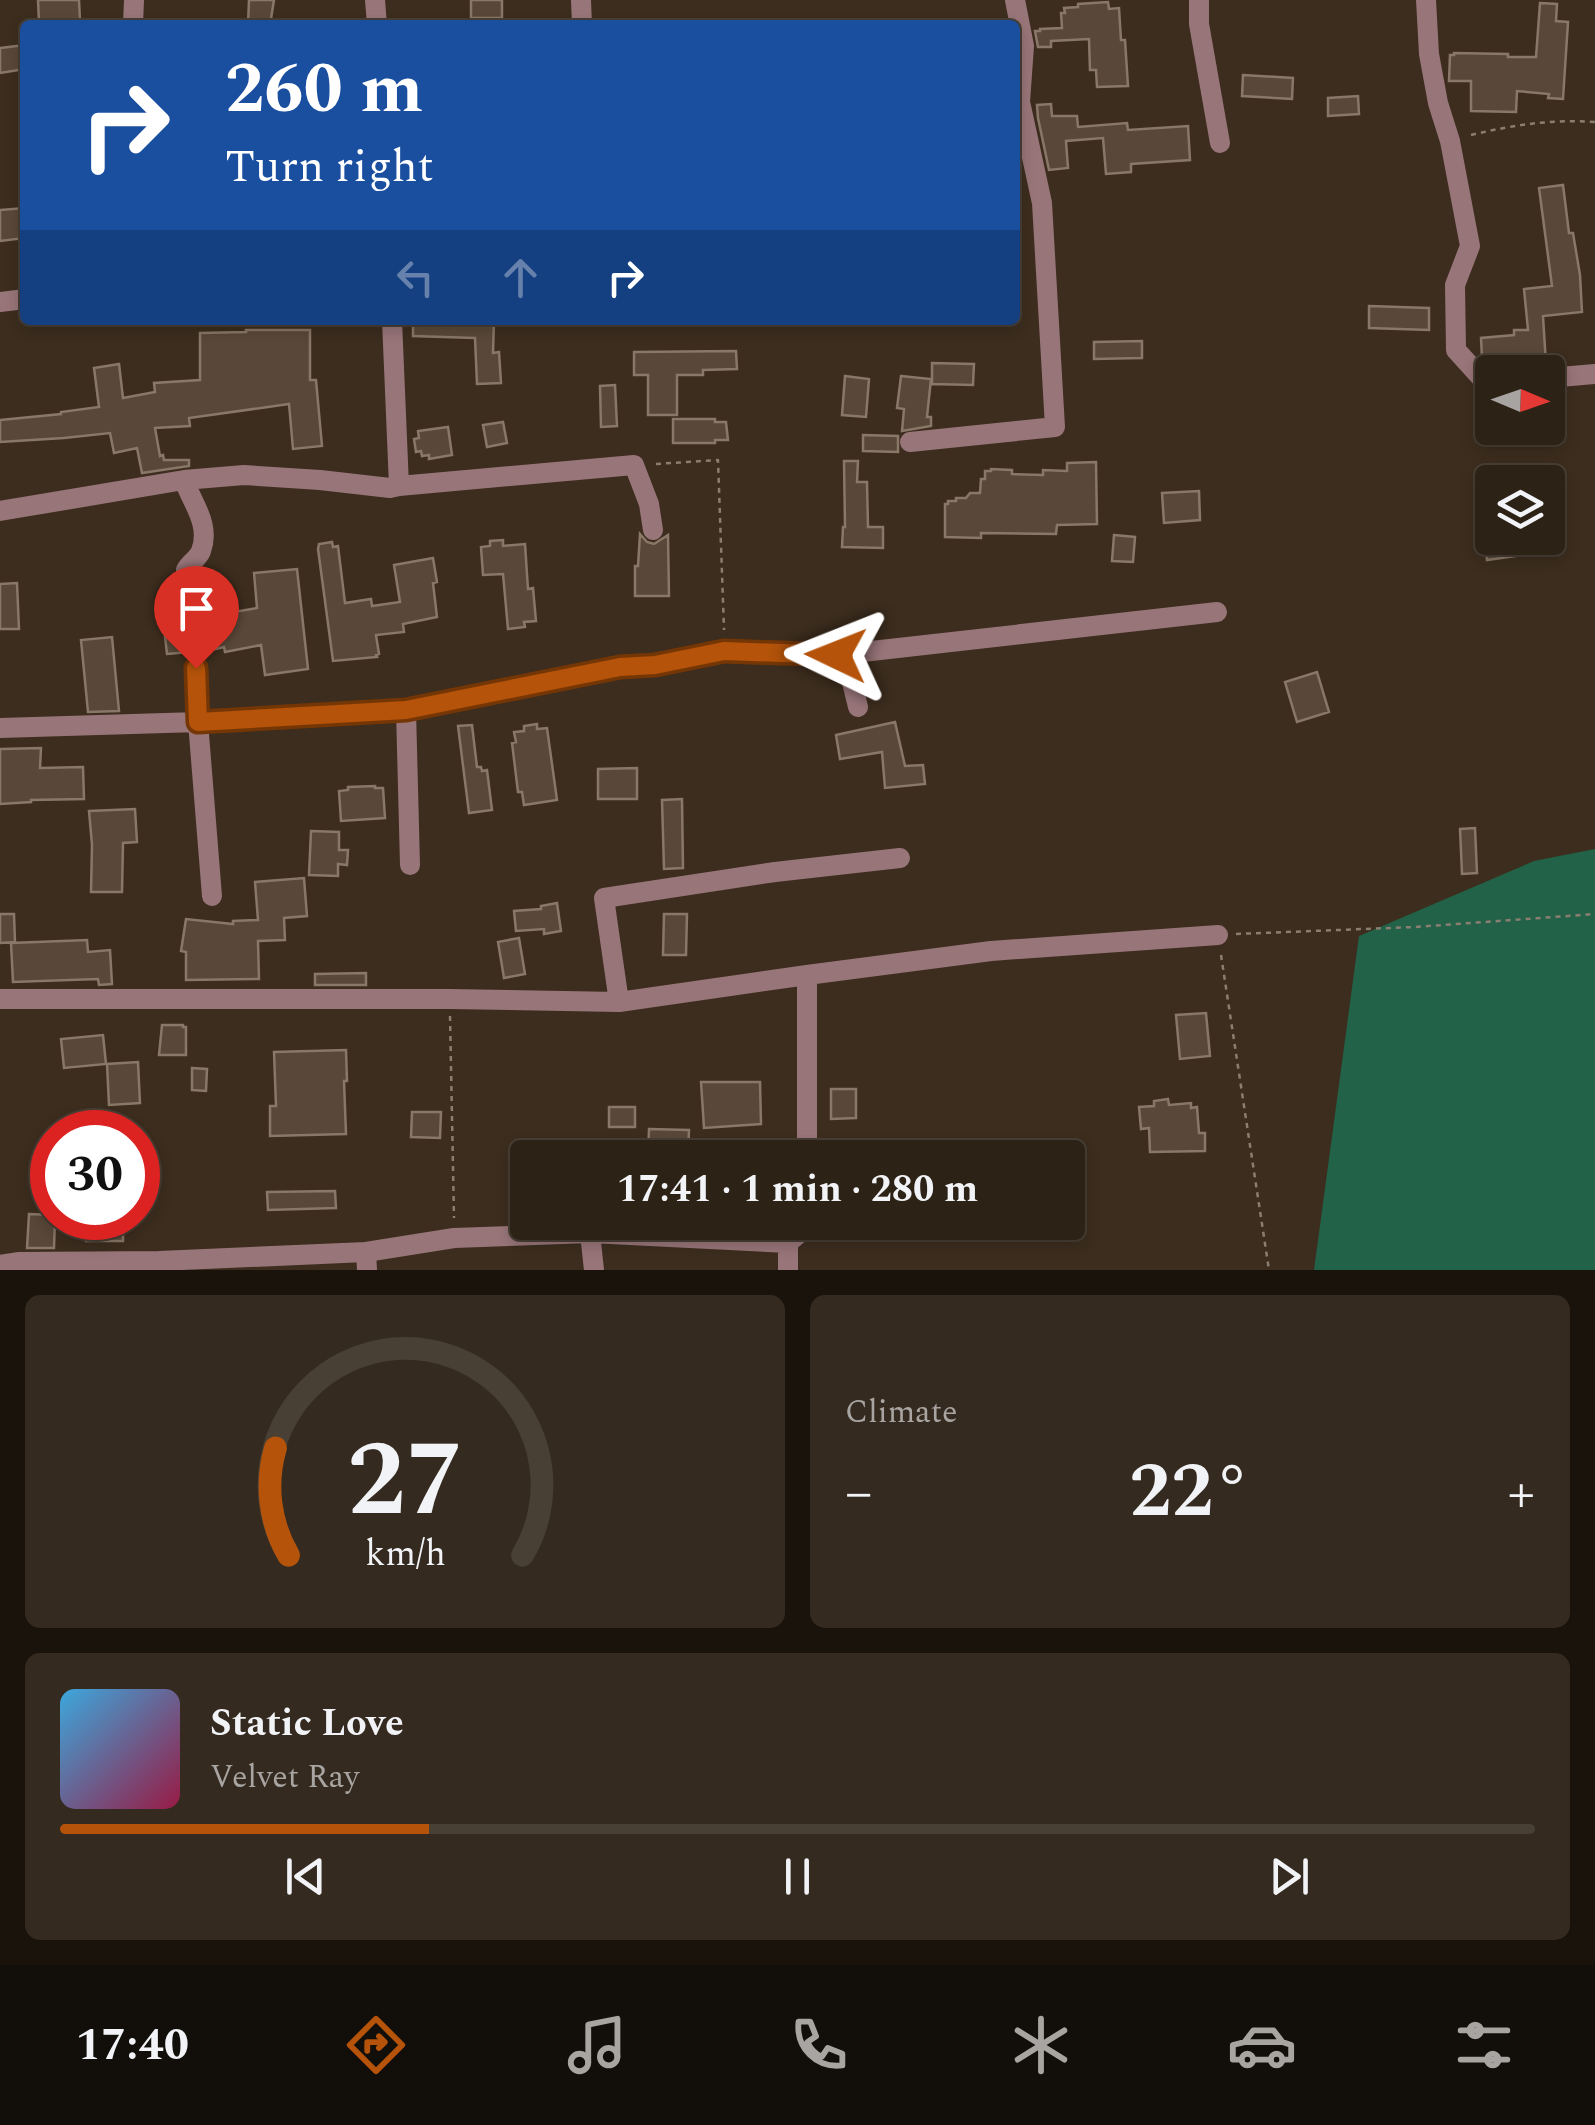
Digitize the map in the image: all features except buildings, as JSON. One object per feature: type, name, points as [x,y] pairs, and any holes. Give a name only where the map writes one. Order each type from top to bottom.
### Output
[{"type":"street","points":[[1198,0],[1220,142]]},
{"type":"street","points":[[1426,0],[1429,54],[1470,246],[1456,285],[1456,350],[1475,371]]},
{"type":"street","points":[[910,442],[1055,428],[1042,203],[1020,102],[1024,46],[1020,26]]},
{"type":"street","points":[[392,325],[399,486]]},
{"type":"street","points":[[1565,377],[1595,374]]},
{"type":"street","points":[[0,511],[184,480],[244,475],[390,488],[634,465],[650,504],[653,530]]},
{"type":"street","points":[[184,480],[202,520],[204,536],[201,550],[186,570],[186,582]]},
{"type":"street","points":[[0,728],[406,710],[620,667],[655,665],[724,651],[836,655],[1217,612]]},
{"type":"street","points":[[836,655],[851,678],[858,707]]},
{"type":"street","points":[[196,668],[212,896]]},
{"type":"street","points":[[406,710],[410,864]]},
{"type":"street","points":[[619,1002],[604,898],[900,858]]},
{"type":"street","points":[[0,999],[619,1002],[991,952],[1218,936]]},
{"type":"street","points":[[807,974],[807,1140]]},
{"type":"street","points":[[0,1265],[366,1261],[454,1238],[510,1236]]},
{"type":"street","points":[[591,1240],[594,1270]]},
{"type":"street","points":[[748,1240],[790,1240]]},
{"type":"street","points":[[788,1242],[788,1270]]},
{"type":"path","points":[[1450,140],[1516,124],[1595,122]]},
{"type":"path","points":[[634,465],[718,460],[724,651]]},
{"type":"path","points":[[1269,1270],[1218,936],[1595,914]]},
{"type":"path","points":[[450,999],[454,1238]]},
{"type":"green space","points":[[1595,849],[1595,1270],[1314,1270],[1359,936],[1534,861]]},
{"type":"route","points":[[196,668],[198,722],[406,710],[620,667],[655,665],[724,651],[836,655]]}]
